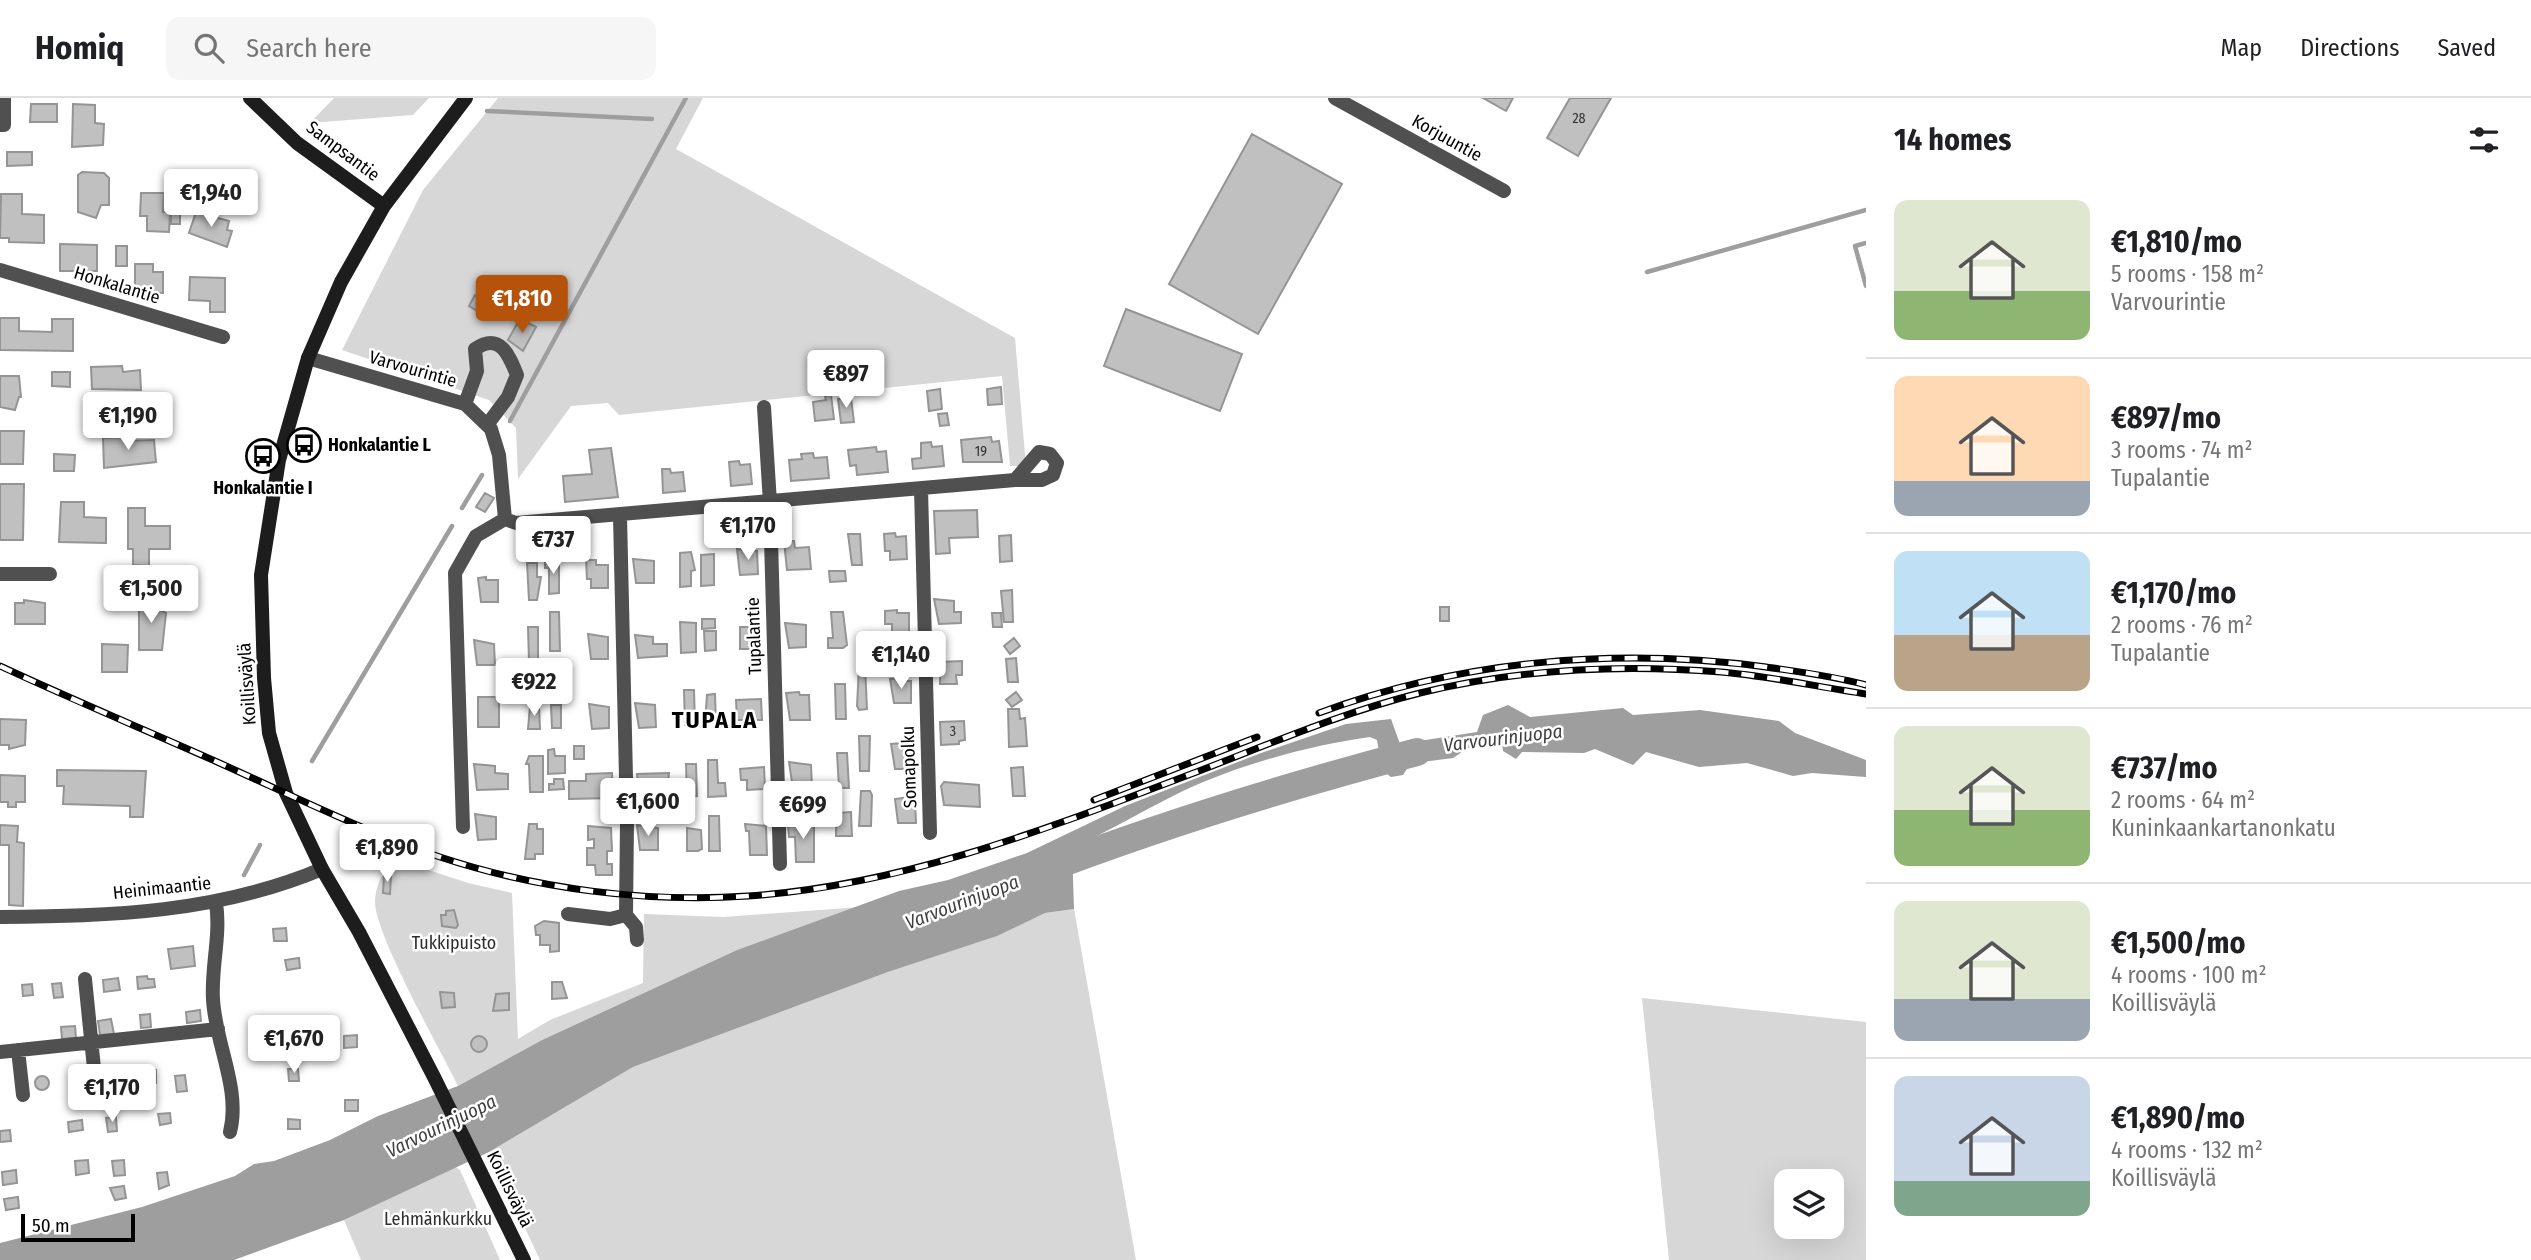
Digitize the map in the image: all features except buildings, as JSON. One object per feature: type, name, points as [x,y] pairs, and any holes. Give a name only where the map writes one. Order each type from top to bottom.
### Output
[{"type":"main road","name":"Sampsantie","points":[[250,98],[297,143],[384,206]]},
{"type":"main road","name":"Koillisväylä","points":[[466,98],[384,206],[341,282],[308,358],[279,460],[261,588],[269,733],[286,793],[322,869],[359,932],[434,1077],[524,1260]]},
{"type":"street","points":[[0,125],[4,125],[4,98]]},
{"type":"street","name":"Korjuuntie","points":[[1335,98],[1504,191]]},
{"type":"street","name":"Honkalantie","points":[[0,270],[223,337]]},
{"type":"street","points":[[465,404],[478,371],[475,349],[485,343],[496,344],[509,354],[517,376],[508,397],[487,425]]},
{"type":"street","name":"Varvourintie","points":[[308,358],[465,404],[487,425],[499,455],[505,519]]},
{"type":"street","name":"Tupalantie","points":[[764,407],[770,503],[780,864]]},
{"type":"street","points":[[463,827],[455,573],[476,536],[505,519],[516,523],[620,516],[1015,480]]},
{"type":"street","name":"Somapolku","points":[[921,489],[930,833]]},
{"type":"street","points":[[620,516],[627,821],[626,915],[636,927],[637,940]]},
{"type":"street","points":[[0,574],[50,573]]},
{"type":"street","name":"Heinimaantie","points":[[0,917],[147,912],[216,903],[288,883],[322,869]]},
{"type":"street","points":[[216,903],[218,918],[212,977],[218,1029],[234,1109],[230,1132]]},
{"type":"street","points":[[568,914],[610,919],[626,915]]},
{"type":"street","points":[[85,979],[96,1088]]},
{"type":"street","points":[[0,1052],[218,1029]]},
{"type":"street","points":[[18,1050],[23,1095]]},
{"type":"green space","points":[[334,98],[429,98],[413,115],[310,123]]},
{"type":"green space","points":[[498,98],[703,98],[676,149],[1015,338],[1026,466],[1010,466],[1002,376],[619,415],[608,403],[571,406],[518,479],[516,428],[489,400],[342,350],[423,190]]},
{"type":"green space","name":"Tukkipuisto","points":[[395,859],[468,883],[512,893],[518,1039],[550,1020],[643,983],[644,914],[723,917],[861,907],[737,950],[542,1040],[458,1086],[396,964],[378,917],[375,901],[377,889],[387,868]]},
{"type":"green space","points":[[1074,909],[1136,1260],[540,1260],[489,1152],[633,1067],[888,972],[996,936],[1045,913]]},
{"type":"green space","points":[[1642,998],[1866,1022],[1866,1260],[1669,1260]]},
{"type":"green space","name":"Lehmänkurkku","points":[[454,1166],[460,1170],[500,1260],[361,1260],[344,1220]]},
{"type":"water","points":[[1508,705],[1530,717],[1623,708],[1633,715],[1700,710],[1779,721],[1795,733],[1866,760],[1866,777],[1812,773],[1793,776],[1747,763],[1699,767],[1646,752],[1633,765],[1595,749],[1584,753],[1522,752],[1516,759],[1503,751],[1502,743],[1468,748],[1453,758],[1422,762],[1408,767],[1403,775],[1391,777],[1382,770],[1377,740],[1370,737],[1295,752],[1243,767],[1194,786],[1072,848],[1074,909],[1045,913],[997,936],[888,972],[633,1067],[489,1152],[344,1220],[234,1260],[0,1260],[0,1243],[142,1207],[235,1176],[254,1164],[274,1161],[330,1140],[378,1116],[458,1086],[542,1040],[737,950],[899,891],[948,880],[1027,853],[1125,806],[1261,753],[1346,724],[1391,719],[1400,744],[1477,732],[1483,715]]},
{"type":"waterway","points":[[510,421],[686,98]]},
{"type":"waterway","points":[[487,111],[652,119]]},
{"type":"waterway","points":[[1647,272],[1866,210]]},
{"type":"waterway","points":[[1866,243],[1855,246],[1866,286]]},
{"type":"waterway","points":[[462,508],[482,475]]},
{"type":"waterway","points":[[312,761],[452,526]]},
{"type":"waterway","name":"Varvourinjuopa","points":[[1036,873],[1225,807],[1417,752]]},
{"type":"waterway","points":[[244,875],[260,845]]},
{"type":"railway","points":[[1319,713],[1373,695],[1484,670],[1596,659],[1710,661],[1766,667],[1866,685]]},
{"type":"railway","points":[[0,666],[354,824],[440,857],[514,878],[592,891],[710,898],[806,890],[921,867],[1034,832],[1364,709],[1420,693],[1494,678],[1570,670],[1683,670],[1757,676],[1866,694]]},
{"type":"railway","points":[[1094,800],[1257,737]]},
{"type":"place","name":"Honkalantie L","points":[[304,445]]},
{"type":"place","name":"Honkalantie I","points":[[263,456]]},
{"type":"district","name":"TUPALA","points":[[715,720]]}]
